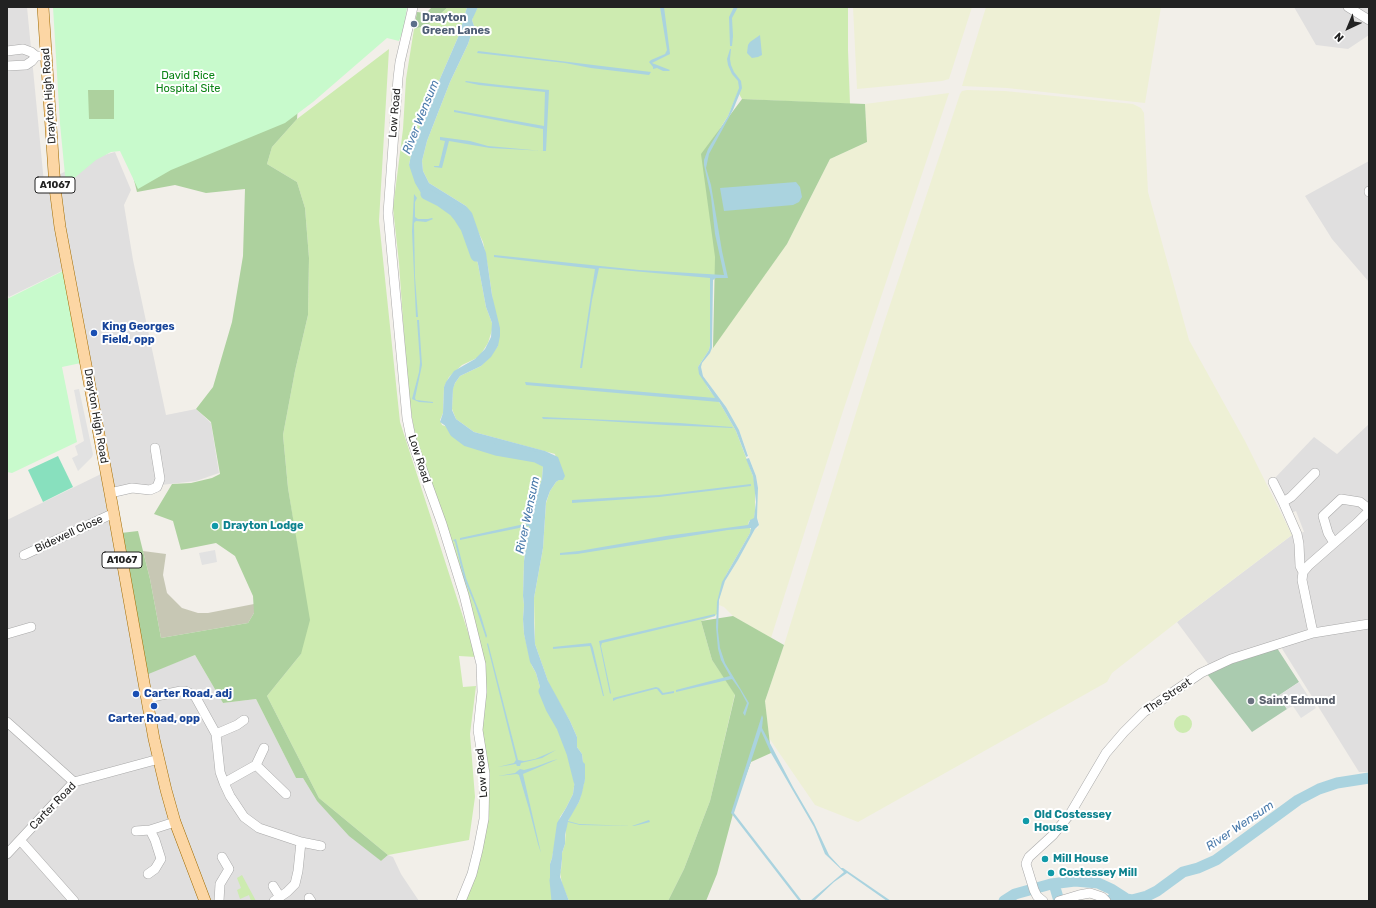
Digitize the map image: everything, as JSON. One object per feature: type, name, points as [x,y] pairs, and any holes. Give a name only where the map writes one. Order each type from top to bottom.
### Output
[{"type":"main road","name":"Drayton High Road","points":[[43,7],[45,30],[41,56],[59,219],[158,759],[175,822],[205,901]]},
{"type":"street","name":"Low Road","points":[[412,7],[398,78],[388,213],[407,418],[411,438],[442,524],[464,595],[481,664],[482,692],[478,730],[485,774],[484,819],[472,874],[461,901]]},
{"type":"street","points":[[1348,7],[1369,20]]},
{"type":"street","points":[[7,51],[23,50],[41,56]]},
{"type":"street","points":[[7,66],[26,65],[41,56]]},
{"type":"street","points":[[110,493],[132,488],[150,490],[156,487],[160,479],[158,452]]},
{"type":"street","points":[[1283,502],[1291,497],[1315,473]]},
{"type":"street","points":[[1277,483],[1283,502],[1297,534],[1300,566],[1304,572]]},
{"type":"street","points":[[1312,634],[1302,580],[1304,572],[1309,565],[1334,543],[1369,510],[1360,502],[1341,499],[1324,516],[1328,533],[1334,543]]},
{"type":"street","name":"Bidewell Close","points":[[24,555],[102,517],[114,513]]},
{"type":"street","name":"The Street","points":[[1040,899],[1030,878],[1026,864],[1029,857],[1053,835],[1070,814],[1106,753],[1144,712],[1201,673],[1231,659],[1312,634],[1369,624]]},
{"type":"street","points":[[7,634],[31,627]]},
{"type":"street","points":[[147,698],[181,691],[189,692],[195,696],[216,734],[220,772],[230,796],[241,813],[259,828],[301,842],[321,846]]},
{"type":"street","points":[[216,734],[237,726],[244,720]]},
{"type":"street","points":[[7,722],[74,782]]},
{"type":"street","points":[[224,783],[256,765],[264,748]]},
{"type":"street","name":"Carter Road","points":[[7,854],[74,782],[158,759]]},
{"type":"street","points":[[256,765],[271,772],[286,794]]},
{"type":"street","points":[[136,831],[150,830],[175,822]]},
{"type":"street","points":[[148,874],[155,869],[161,860],[160,852],[150,830]]},
{"type":"street","points":[[20,840],[74,901]]},
{"type":"street","points":[[273,886],[277,899],[293,888],[296,884],[301,842]]},
{"type":"street","points":[[220,901],[220,884],[229,869],[222,857]]},
{"type":"street","points":[[1060,900],[1090,893],[1097,894],[1105,900]]},
{"type":"shaded area","points":[[7,7],[27,7],[44,183],[86,160],[115,152],[131,190],[124,205],[133,260],[166,415],[196,409],[211,423],[219,473],[196,481],[161,485],[105,500],[112,535],[124,567],[146,674],[195,655],[223,703],[256,699],[296,778],[303,778],[317,801],[381,861],[388,855],[393,857],[401,874],[419,901],[7,901],[7,520],[103,473],[62,271],[9,297],[7,293]]},
{"type":"shaded area","points":[[853,7],[972,7],[949,79],[942,81],[857,89]]},
{"type":"shaded area","points":[[986,7],[1161,7],[1145,103],[1007,88],[962,86]]},
{"type":"shaded area","points":[[1294,7],[1369,7],[1369,35],[1348,49],[1316,45]]},
{"type":"shaded area","points":[[962,91],[1005,91],[1133,104],[1141,108],[1144,113],[1148,192],[1189,340],[1245,441],[1292,535],[1112,673],[1107,682],[858,822],[815,805],[769,738],[765,701],[784,645],[883,326],[960,94]]},
{"type":"shaded area","points":[[949,93],[843,411],[771,638],[733,616],[724,607],[719,605],[720,595],[725,581],[755,529],[758,528],[758,488],[756,476],[739,430],[726,407],[703,376],[701,363],[787,244],[830,159],[867,142],[865,104]]},
{"type":"shaded area","points":[[1369,161],[1369,282],[1332,239],[1305,196]]},
{"type":"shaded area","points":[[79,389],[93,454],[92,457],[78,471],[72,458],[78,455],[75,446],[84,441],[74,390]]},
{"type":"shaded area","points":[[1369,424],[1369,622],[1209,665],[1177,622],[1292,535],[1304,532],[1296,511],[1291,513],[1273,480],[1314,437],[1337,454]]},
{"type":"shaded area","points":[[215,550],[217,562],[202,565],[199,553]]},
{"type":"shaded area","points":[[143,551],[166,554],[163,575],[167,593],[182,608],[198,613],[208,613],[254,604],[254,613],[248,623],[161,638]]},
{"type":"shaded area","points":[[1369,626],[1369,772],[1359,772],[1281,647],[1314,637]]},
{"type":"shaded area","points":[[1299,682],[1316,708],[1301,718],[1293,706],[1287,709],[1278,696]]},
{"type":"green space","name":"David Rice Hospital Site","points":[[53,7],[407,7],[404,28],[399,41],[387,38],[313,102],[285,123],[171,170],[138,189],[120,151],[111,152],[96,160],[66,185],[60,124]],"holes":[[[88,90],[114,90],[114,119],[89,119]]]},
{"type":"green space","points":[[88,7],[305,7],[297,119],[272,147],[267,164],[297,182],[305,208],[309,258],[308,315],[295,371],[283,435],[288,488],[310,620],[301,654],[267,696],[319,798],[388,855],[381,861],[349,836],[317,801],[303,778],[296,778],[256,699],[223,703],[195,655],[146,675],[121,533],[138,531],[150,579],[161,638],[248,623],[254,613],[253,596],[235,556],[216,543],[181,550],[173,521],[154,514],[172,484],[191,483],[212,478],[220,474],[211,422],[196,409],[213,387],[232,322],[243,256],[245,189],[206,193],[175,185],[137,192],[124,140],[67,168]]},
{"type":"green space","points":[[432,7],[448,7],[428,25],[414,29],[417,12],[426,13]]},
{"type":"green space","points":[[448,7],[467,7],[459,35],[423,118],[412,150],[409,165],[429,198],[451,205],[462,214],[478,264],[486,307],[492,323],[492,330],[488,343],[479,357],[462,365],[449,377],[444,387],[443,413],[440,420],[442,425],[448,427],[460,436],[529,455],[538,460],[543,466],[542,479],[532,508],[526,544],[524,561],[523,619],[524,634],[532,666],[536,673],[540,687],[563,728],[567,747],[576,771],[573,794],[560,817],[550,864],[550,878],[558,901],[463,901],[486,818],[482,733],[486,672],[472,612],[416,442],[408,393],[399,263],[393,208],[403,129],[406,79],[414,29],[428,25]]},
{"type":"green space","points":[[478,7],[848,7],[850,104],[742,99],[738,92],[728,116],[712,141],[725,275],[710,275],[710,346],[698,367],[708,388],[721,405],[736,431],[755,484],[755,512],[754,519],[749,521],[748,525],[751,530],[750,533],[726,575],[717,606],[717,614],[701,621],[712,660],[735,694],[710,801],[684,869],[668,901],[569,901],[562,884],[560,872],[562,853],[565,844],[566,826],[571,814],[579,802],[585,779],[582,754],[577,747],[577,737],[570,721],[550,687],[535,644],[534,598],[543,548],[546,503],[550,491],[560,479],[555,454],[474,432],[456,419],[452,409],[453,388],[460,376],[481,366],[498,346],[492,295],[483,242],[466,206],[429,183],[423,171],[422,161],[427,141],[450,82],[468,44],[474,26],[472,20]]},
{"type":"green space","points":[[389,49],[379,221],[400,422],[476,657],[459,656],[463,687],[476,686],[470,734],[475,797],[469,840],[388,855],[319,798],[267,696],[301,654],[298,551],[288,488],[283,435],[295,371],[308,315],[309,258],[305,208],[297,182],[267,164],[272,147],[297,119]]},
{"type":"green space","points":[[742,99],[865,104],[867,142],[830,159],[787,244],[713,348],[715,257],[701,154]]},
{"type":"green space","points":[[63,271],[81,363],[62,367],[77,442],[12,473],[7,472],[7,299]]},
{"type":"green space","points":[[58,456],[73,487],[43,502],[28,470]]},
{"type":"green space","points":[[733,616],[784,645],[765,701],[771,753],[751,762],[737,799],[717,874],[706,901],[668,901],[684,869],[710,801],[735,695],[712,660],[701,621]]},
{"type":"green space","points":[[1277,648],[1299,682],[1278,696],[1287,709],[1252,732],[1207,674],[1230,664]]},
{"type":"green space","points":[[1183,715],[1189,718],[1192,724],[1189,730],[1183,733],[1177,730],[1174,724],[1177,718]]},
{"type":"green space","points":[[242,875],[256,901],[251,901],[249,895],[240,899],[237,890],[241,888],[237,878]]},
{"type":"water","points":[[467,7],[478,7],[472,20],[474,26],[468,44],[450,82],[427,141],[422,161],[423,171],[429,183],[466,206],[472,213],[486,253],[492,295],[500,328],[500,336],[498,346],[491,357],[481,366],[460,376],[455,383],[453,389],[452,410],[456,419],[474,432],[545,451],[558,457],[565,476],[563,480],[556,482],[550,491],[546,502],[543,548],[534,598],[534,623],[535,644],[548,681],[570,721],[577,737],[577,747],[582,754],[583,762],[585,764],[585,779],[582,793],[579,802],[568,821],[579,824],[630,826],[580,825],[568,822],[565,835],[565,844],[562,853],[560,877],[569,901],[558,901],[550,878],[550,864],[557,823],[573,794],[576,771],[567,747],[563,728],[542,694],[536,673],[530,662],[524,634],[524,561],[529,526],[460,540],[460,538],[529,523],[532,508],[542,479],[543,466],[538,460],[529,455],[509,450],[485,447],[471,442],[440,422],[443,413],[444,387],[446,382],[454,371],[475,359],[485,349],[491,337],[492,323],[486,307],[478,264],[462,214],[451,205],[429,198],[421,193],[415,183],[409,165],[412,150],[423,118],[459,35]]},
{"type":"water","points":[[660,7],[664,7],[670,54],[652,63],[670,70],[669,71],[663,71],[657,68],[653,69],[649,62],[665,54],[667,50]]},
{"type":"water","points":[[734,7],[738,7],[732,18],[733,36],[732,46],[730,46],[729,17]]},
{"type":"water","points":[[760,35],[762,55],[752,58],[747,53],[748,45]]},
{"type":"water","points":[[730,49],[731,65],[741,81],[742,88],[733,110],[709,154],[706,168],[711,185],[728,278],[716,278],[713,280],[712,348],[701,367],[703,376],[726,407],[739,430],[748,456],[746,457],[736,431],[719,402],[526,385],[525,382],[715,398],[699,374],[698,367],[710,346],[710,278],[599,268],[592,300],[582,368],[580,368],[595,269],[494,257],[494,255],[639,270],[724,275],[715,234],[711,197],[704,160],[708,149],[728,116],[739,88],[738,81],[732,74],[728,65],[727,59]]},
{"type":"water","points":[[478,51],[651,72],[649,75],[591,68],[565,63],[477,53]]},
{"type":"water","points":[[465,82],[549,90],[546,151],[543,151],[543,129],[454,112],[454,110],[544,126],[545,92],[479,85]]},
{"type":"water","points":[[440,137],[470,141],[488,146],[539,151],[490,148],[449,141],[442,168],[434,167],[439,166],[445,141],[440,140]]},
{"type":"water","points":[[796,182],[800,187],[802,197],[799,202],[793,205],[724,211],[720,188]]},
{"type":"water","points":[[414,194],[417,198],[415,202],[415,217],[418,219],[433,219],[426,222],[416,221],[414,223],[415,277],[418,317],[416,317],[412,231]]},
{"type":"water","points":[[417,320],[419,320],[422,365],[415,398],[416,400],[433,403],[419,402],[412,399],[420,362]]},
{"type":"water","points":[[542,417],[679,423],[733,428],[543,419]]},
{"type":"water","points":[[749,458],[756,476],[758,488],[757,518],[759,525],[755,529],[725,581],[719,600],[718,631],[720,648],[725,663],[749,703],[745,716],[743,713],[747,703],[732,679],[676,692],[676,690],[730,676],[721,660],[718,649],[716,627],[717,602],[722,582],[750,533],[751,528],[728,530],[577,554],[560,555],[560,553],[748,525],[750,520],[754,518],[756,502],[753,476],[746,459]]},
{"type":"water","points":[[751,484],[751,486],[659,497],[572,503],[572,500],[659,495]]},
{"type":"water","points":[[456,539],[466,578],[481,616],[487,636],[486,638],[475,605],[464,579],[455,542],[453,540]]},
{"type":"water","points":[[715,614],[715,616],[602,643],[601,646],[610,694],[599,641]]},
{"type":"water","points":[[488,643],[518,760],[524,761],[535,759],[556,750],[542,758],[521,763],[520,766],[517,766],[516,764],[498,767],[514,763],[516,760],[487,644]]},
{"type":"water","points":[[591,643],[604,696],[590,646],[553,649],[553,647]]},
{"type":"water","points":[[656,687],[663,693],[674,691],[674,693],[662,695],[657,689],[655,689],[613,701],[613,698]]},
{"type":"water","points":[[762,715],[762,728],[814,823],[829,855],[841,868],[891,901],[887,901],[847,873],[834,882],[814,901],[810,901],[844,872],[825,854],[814,827],[771,753],[761,731],[734,813],[802,901],[799,901],[731,813]]},
{"type":"water","points":[[558,759],[523,774],[541,853],[519,775],[498,776],[515,773],[520,769],[524,770]]},
{"type":"water","points":[[649,820],[650,822],[634,826],[632,826]]},
{"type":"waterway","name":"River Wensum","points":[[426,194],[440,201],[454,211],[459,217],[466,228],[476,256]]},
{"type":"waterway","name":"River Wensum","points":[[450,423],[455,432],[467,441],[496,450],[536,457],[546,462]]},
{"type":"waterway","name":"River Wensum","points":[[544,691],[551,708],[562,727],[572,753],[579,781]]},
{"type":"waterway","name":"River Wensum","points":[[1109,901],[1115,897],[1132,900],[1147,896],[1157,891],[1183,872],[1198,868],[1216,860],[1298,800],[1319,789],[1337,783],[1369,778]]},
{"type":"waterway","name":"River Wensum","points":[[555,880],[557,901]]},
{"type":"waterway","name":"River Wensum","points":[[1004,901],[1015,894],[1051,884],[1075,881],[1098,883],[1125,898]]},
{"type":"waterway","name":"River Wensum","points":[[1054,884],[1059,901]]},
{"type":"place","name":"Drayton Green Lanes","points":[[414,24]]},
{"type":"place","name":"King Georges Field, opp","points":[[94,333]]},
{"type":"place","name":"Drayton Lodge","points":[[215,526]]},
{"type":"place","name":"Carter Road, adj","points":[[136,694]]},
{"type":"place","name":"Saint Edmund","points":[[1251,701]]},
{"type":"place","name":"Carter Road, opp","points":[[154,706]]},
{"type":"place","name":"Old Costessey House","points":[[1026,821]]},
{"type":"place","name":"Mill House","points":[[1045,859]]},
{"type":"place","name":"Costessey Mill","points":[[1051,873]]}]
